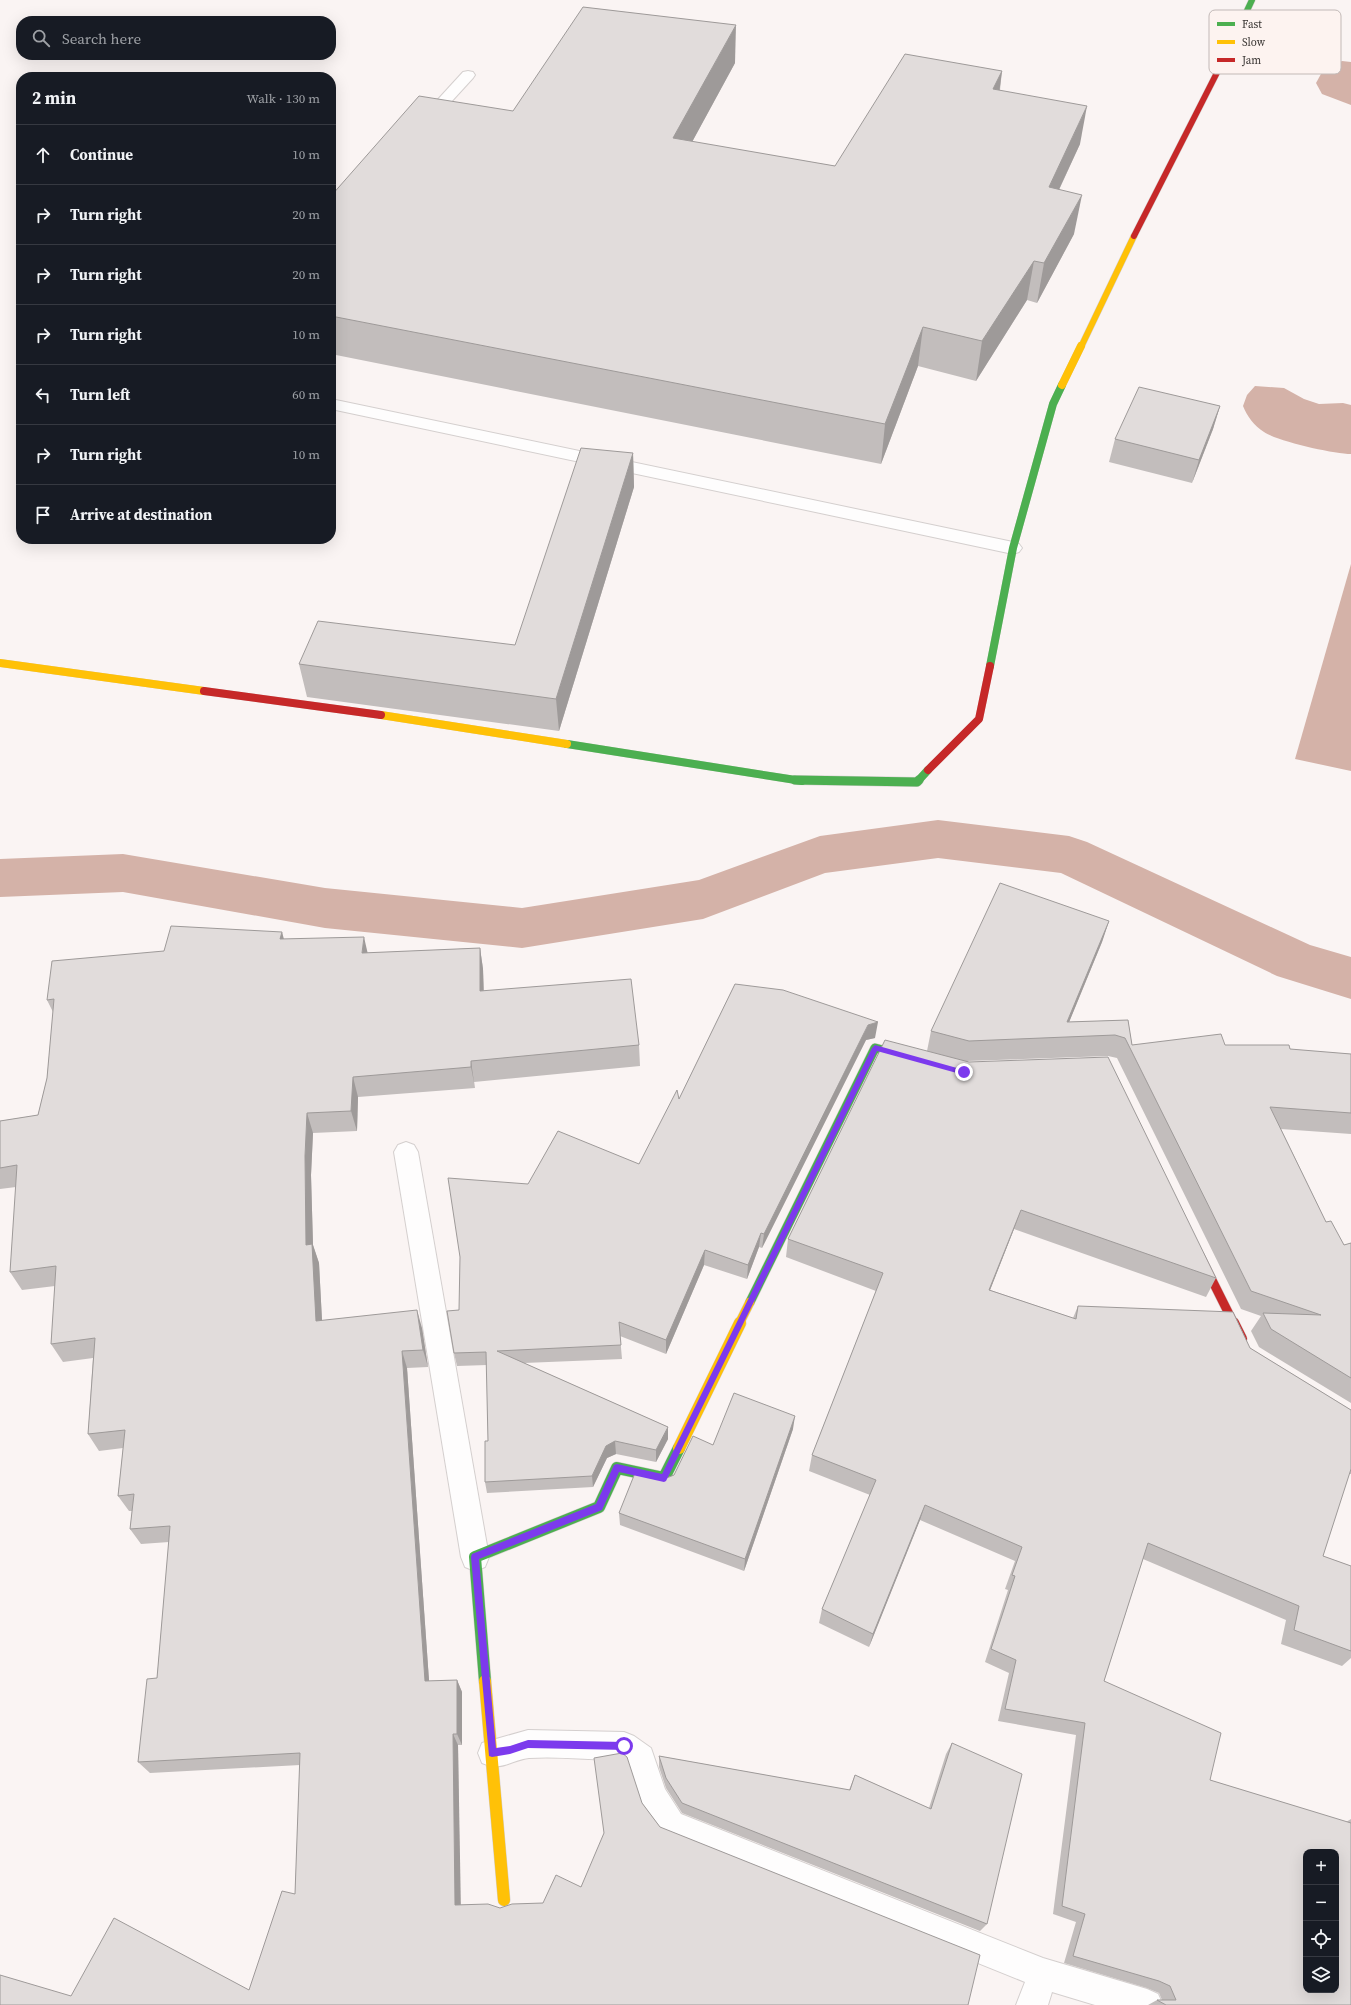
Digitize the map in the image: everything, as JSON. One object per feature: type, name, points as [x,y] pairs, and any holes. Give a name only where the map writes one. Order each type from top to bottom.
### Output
[{"type":"street","points":[[1247,10],[1252,0]]},
{"type":"street","points":[[0,663],[385,716],[805,781],[917,782],[979,719],[1013,548],[1054,404],[1166,170],[1217,74]]},
{"type":"street","points":[[415,132],[468,75]]},
{"type":"street","points":[[336,405],[1013,548]]},
{"type":"street","points":[[475,1557],[599,1507],[617,1468],[664,1478],[875,1048],[920,1060]]},
{"type":"street","points":[[406,1152],[475,1557],[504,1900]]},
{"type":"street","points":[[1197,1250],[1245,1349]]},
{"type":"street","points":[[492,1753],[510,1750],[528,1744],[624,1746],[641,1758],[652,1797],[657,1808],[671,1825],[1043,1974],[1147,2005]]},
{"type":"street","points":[[1032,2005],[1043,1974]]},
{"type":"shaded area","points":[[1341,62],[1351,62],[1351,105],[1322,94],[1316,83],[1321,74],[1341,74]]},
{"type":"shaded area","points":[[1255,386],[1284,388],[1304,399],[1319,404],[1343,403],[1351,405],[1351,454],[1332,452],[1293,443],[1271,436],[1260,430],[1251,420],[1243,406],[1247,395]]},
{"type":"shaded area","points":[[1351,564],[1351,771],[1295,759]]},
{"type":"building","points":[[583,7],[736,25],[673,138],[835,166],[905,54],[1002,71],[993,89],[1087,106],[1049,187],[1082,195],[1044,263],[1034,261],[982,341],[923,327],[885,424],[336,317],[336,190],[419,96],[513,111]]},
{"type":"building","points":[[1139,387],[1220,406],[1199,460],[1115,439]]},
{"type":"building","points":[[581,448],[633,453],[556,699],[299,664],[318,621],[515,645]]},
{"type":"building","points":[[1000,883],[1109,921],[1067,1022],[1128,1020],[1132,1045],[1221,1034],[1225,1045],[1289,1045],[1290,1049],[1351,1054],[1351,1113],[1270,1107],[1326,1222],[1331,1221],[1344,1245],[1351,1243],[1351,1378],[1271,1329],[1263,1313],[1321,1315],[1251,1291],[1125,1038],[1115,1035],[969,1041],[931,1031]]},
{"type":"building","points":[[171,926],[282,932],[280,939],[364,937],[362,953],[480,948],[480,991],[631,979],[639,1045],[471,1061],[471,1067],[353,1077],[351,1111],[307,1113],[305,1156],[306,1245],[312,1244],[316,1321],[417,1310],[423,1350],[402,1351],[425,1681],[457,1680],[457,1734],[453,1734],[455,1905],[488,1904],[500,1908],[512,1904],[543,1903],[556,1875],[581,1887],[604,1833],[594,1758],[622,1753],[627,1757],[642,1803],[660,1827],[980,1955],[968,2005],[0,2005],[0,1975],[71,1996],[114,1918],[249,1990],[282,1891],[295,1894],[300,1753],[138,1762],[147,1679],[157,1678],[170,1526],[130,1529],[134,1494],[118,1496],[125,1430],[88,1434],[95,1338],[51,1344],[56,1266],[10,1272],[17,1165],[0,1168],[0,1121],[38,1115],[47,1078],[54,999],[47,1000],[52,961],[164,951]]},
{"type":"building","points":[[735,984],[783,990],[878,1022],[868,1025],[764,1234],[761,1233],[748,1265],[705,1250],[666,1340],[619,1322],[621,1345],[497,1351],[668,1427],[656,1450],[615,1441],[606,1446],[592,1476],[485,1482],[485,1441],[488,1441],[486,1352],[454,1353],[447,1311],[459,1310],[460,1257],[448,1178],[528,1184],[558,1131],[639,1164],[677,1090],[679,1099]]},
{"type":"building","points":[[885,1040],[969,1062],[1108,1057],[1216,1278],[1021,1210],[989,1290],[1076,1319],[1078,1306],[1233,1312],[1250,1348],[1351,1410],[1351,1469],[1323,1556],[1351,1566],[1351,1651],[1294,1630],[1299,1606],[1148,1543],[1104,1681],[1221,1733],[1210,1780],[1351,1823],[1351,2005],[1166,2005],[1157,2000],[1176,2000],[1170,1986],[1159,1981],[1073,1956],[1085,1914],[1062,1906],[1085,1723],[1005,1709],[1016,1660],[991,1649],[1015,1576],[1012,1575],[1022,1547],[925,1505],[873,1634],[822,1609],[876,1480],[812,1455],[883,1273],[788,1239]]},
{"type":"building","points":[[734,1393],[795,1416],[745,1559],[619,1513],[635,1473],[664,1479],[674,1475],[693,1436],[713,1445]]},
{"type":"building","points":[[952,1743],[1022,1774],[987,1924],[682,1803],[666,1778],[659,1756],[850,1790],[855,1775],[931,1809]]},
{"type":"waterway","points":[[0,878],[123,873],[325,908],[522,928],[703,899],[820,855],[938,839],[1069,855],[1295,961],[1351,978]]},
{"type":"traffic: fast","points":[[1247,10],[1252,0]]},
{"type":"traffic: fast","points":[[990,666],[1013,548],[1053,404],[1062,385]]},
{"type":"traffic: fast","points":[[567,744],[805,781],[917,782],[928,770]]},
{"type":"traffic: fast","points":[[750,1302],[875,1048],[909,1057]]},
{"type":"traffic: fast","points":[[485,1681],[475,1557],[599,1507],[617,1468],[664,1478],[679,1448]]},
{"type":"traffic: slow","points":[[1062,385],[1134,236]]},
{"type":"traffic: slow","points":[[0,663],[204,691]]},
{"type":"traffic: slow","points":[[381,715],[567,744]]},
{"type":"traffic: slow","points":[[679,1448],[750,1302]]},
{"type":"traffic: slow","points":[[485,1681],[504,1900]]},
{"type":"traffic: jam","points":[[1134,236],[1217,74]]},
{"type":"traffic: jam","points":[[928,770],[979,719],[990,666]]},
{"type":"traffic: jam","points":[[204,691],[381,715]]},
{"type":"traffic: jam","points":[[1200,1256],[1241,1339]]},
{"type":"route","points":[[624,1746],[528,1744],[510,1750],[492,1753],[475,1557],[599,1507],[617,1468],[664,1478],[875,1048],[964,1072]]}]
